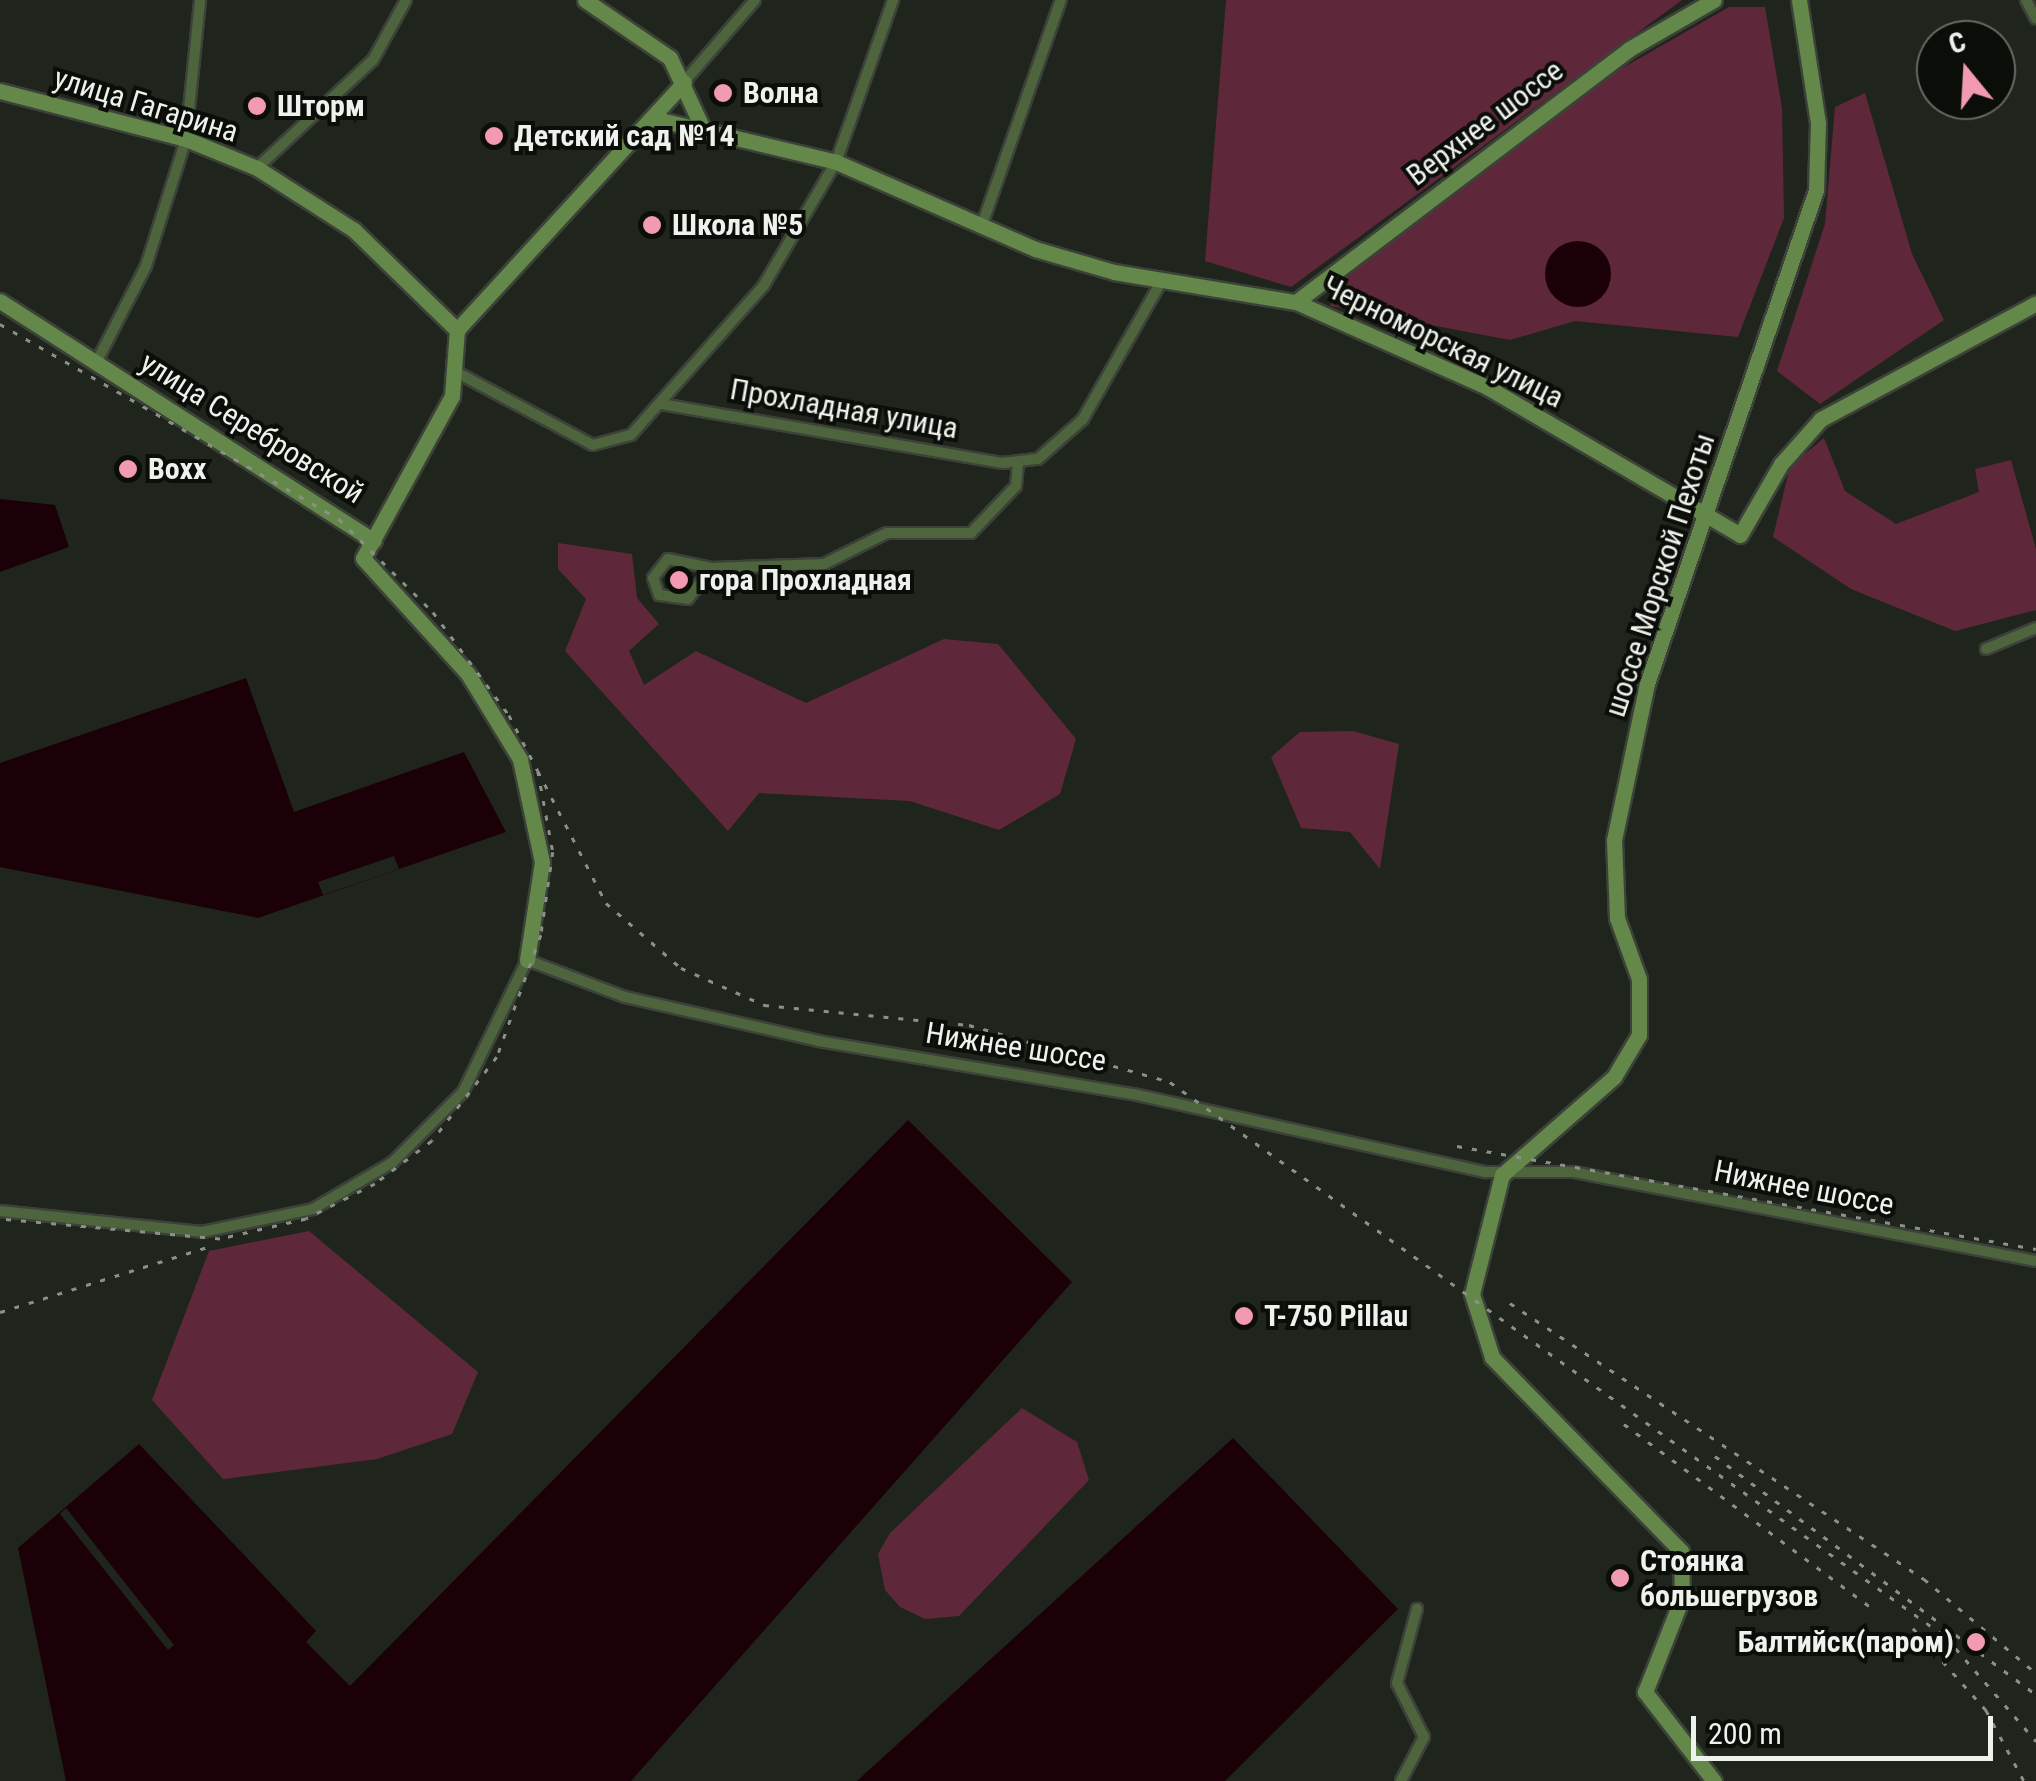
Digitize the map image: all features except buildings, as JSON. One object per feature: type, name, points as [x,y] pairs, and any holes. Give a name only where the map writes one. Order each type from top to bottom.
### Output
[{"type":"street","points":[[97,362],[146,266],[186,139],[200,0]]},
{"type":"street","points":[[257,168],[374,60],[406,0]]},
{"type":"street","points":[[586,0],[670,58],[703,128]]},
{"type":"street","points":[[374,541],[458,373],[457,330],[756,0]]},
{"type":"street","points":[[458,373],[608,447],[661,404],[764,285],[836,162],[893,0]]},
{"type":"street","points":[[982,225],[1061,0]]},
{"type":"street","name":"Верхнее шоссе","points":[[1296,302],[1629,49],[1714,0]]},
{"type":"street","name":"шоссе Морской Пехоты","points":[[1502,1174],[1614,1077],[1640,1036],[1639,979],[1617,918],[1614,840],[1647,684],[1816,190],[1818,123],[1800,0]]},
{"type":"street","points":[[2026,0],[2036,19]]},
{"type":"street","name":"улица Гагарина","points":[[0,91],[186,139],[257,168],[354,230],[457,330]]},
{"type":"street","name":"Черноморская улица","points":[[652,118],[836,162],[1034,249],[1163,279],[1296,302],[1487,387],[1740,535],[1781,464],[1821,418],[2036,303]]},
{"type":"street","points":[[712,568],[688,599],[659,595],[654,578],[668,559],[712,568],[824,564],[887,534],[971,534],[1016,486],[1018,463],[1048,452],[1083,419],[1163,279]]},
{"type":"street","name":"улица Серебровской","points":[[0,300],[374,541],[363,558],[468,674],[526,777],[542,862],[527,960],[463,1092],[393,1162],[313,1209],[202,1232],[0,1211]]},
{"type":"street","name":"Прохладная улица","points":[[661,404],[1018,463]]},
{"type":"street","points":[[1986,649],[2036,628]]},
{"type":"street","name":"Нижнее шоссе","points":[[527,960],[624,997],[818,1041],[1133,1094],[1502,1174],[1574,1172],[2036,1261]]},
{"type":"street","points":[[1502,1174],[1472,1294],[1481,1340],[1680,1551],[1682,1598],[1645,1692],[1714,1781]]},
{"type":"street","points":[[1401,1781],[1424,1737],[1412,1698],[1397,1684],[1418,1608]]},
{"type":"shaded area","points":[[1226,0],[1682,0],[1291,287],[1205,261]]},
{"type":"shaded area","points":[[1729,7],[1765,7],[1782,108],[1784,218],[1738,337],[1575,321],[1510,340],[1330,306],[1339,282],[1605,78]]},
{"type":"shaded area","points":[[1865,93],[1912,254],[1944,320],[1820,404],[1777,371],[1825,224],[1835,107]]},
{"type":"shaded area","points":[[1578,241],[1601,251],[1611,274],[1601,297],[1578,307],[1555,297],[1545,274],[1555,251]]},
{"type":"shaded area","points":[[1824,438],[1845,491],[1896,524],[1979,492],[1975,469],[2011,460],[2036,549],[2036,610],[1955,631],[1851,589],[1773,537],[1790,466]]},
{"type":"shaded area","points":[[0,499],[55,505],[69,547],[0,572]]},
{"type":"shaded area","points":[[558,543],[632,554],[637,598],[659,624],[629,651],[644,685],[696,651],[806,703],[944,639],[998,644],[1076,739],[1060,794],[999,830],[910,801],[759,793],[728,831],[565,651],[586,599],[558,569]]},
{"type":"shaded area","points":[[246,678],[294,812],[464,752],[506,832],[258,918],[0,867],[0,763]]},
{"type":"shaded area","points":[[1353,731],[1399,744],[1380,869],[1350,832],[1301,828],[1271,757],[1300,732]]},
{"type":"shaded area","points":[[908,1120],[1072,1282],[631,1781],[66,1781],[18,1548],[139,1444],[316,1631],[306,1642],[350,1686]]},
{"type":"shaded area","points":[[309,1231],[478,1372],[452,1434],[377,1459],[223,1479],[152,1400],[209,1251]]},
{"type":"shaded area","points":[[1022,1408],[1077,1442],[1089,1480],[959,1616],[925,1619],[900,1607],[885,1590],[878,1554],[890,1533]]},
{"type":"shaded area","points":[[1233,1438],[1398,1609],[1225,1781],[857,1781]]},
{"type":"pier","points":[[394,856],[399,869],[323,895],[318,882]]},
{"type":"pier","points":[[66,1508],[174,1645],[168,1650],[60,1514]]},
{"type":"railway","points":[[0,324],[339,519],[433,612],[509,715],[538,771],[553,852],[541,935],[497,1057],[432,1141],[375,1184],[306,1219],[220,1239],[0,1219]]},
{"type":"railway","points":[[538,771],[606,903],[681,968],[764,1005],[969,1025],[1170,1082],[1946,1637],[2036,1741]]},
{"type":"railway","points":[[1457,1146],[2036,1249]]},
{"type":"railway","points":[[0,1312],[210,1246]]},
{"type":"railway","points":[[1510,1303],[1924,1579],[2036,1673]]},
{"type":"railway","points":[[1624,1424],[1873,1609]]},
{"type":"railway","points":[[1715,1456],[2036,1694]]},
{"type":"railway","points":[[1913,1628],[1986,1710],[2024,1781]]},
{"type":"place","name":"Волна","points":[[723,93]]},
{"type":"place","name":"Шторм","points":[[257,106]]},
{"type":"place","name":"Детский сад №14","points":[[494,136]]},
{"type":"place","name":"Школа №5","points":[[652,225]]},
{"type":"place","name":"Boxx","points":[[128,469]]},
{"type":"place","name":"гора Прохладная","points":[[679,580]]},
{"type":"place","name":"T-750 Pillau","points":[[1244,1316]]},
{"type":"place","name":"Стоянка большегрузов","points":[[1620,1578]]},
{"type":"place","name":"Балтийск(паром)","points":[[1976,1642]]}]
